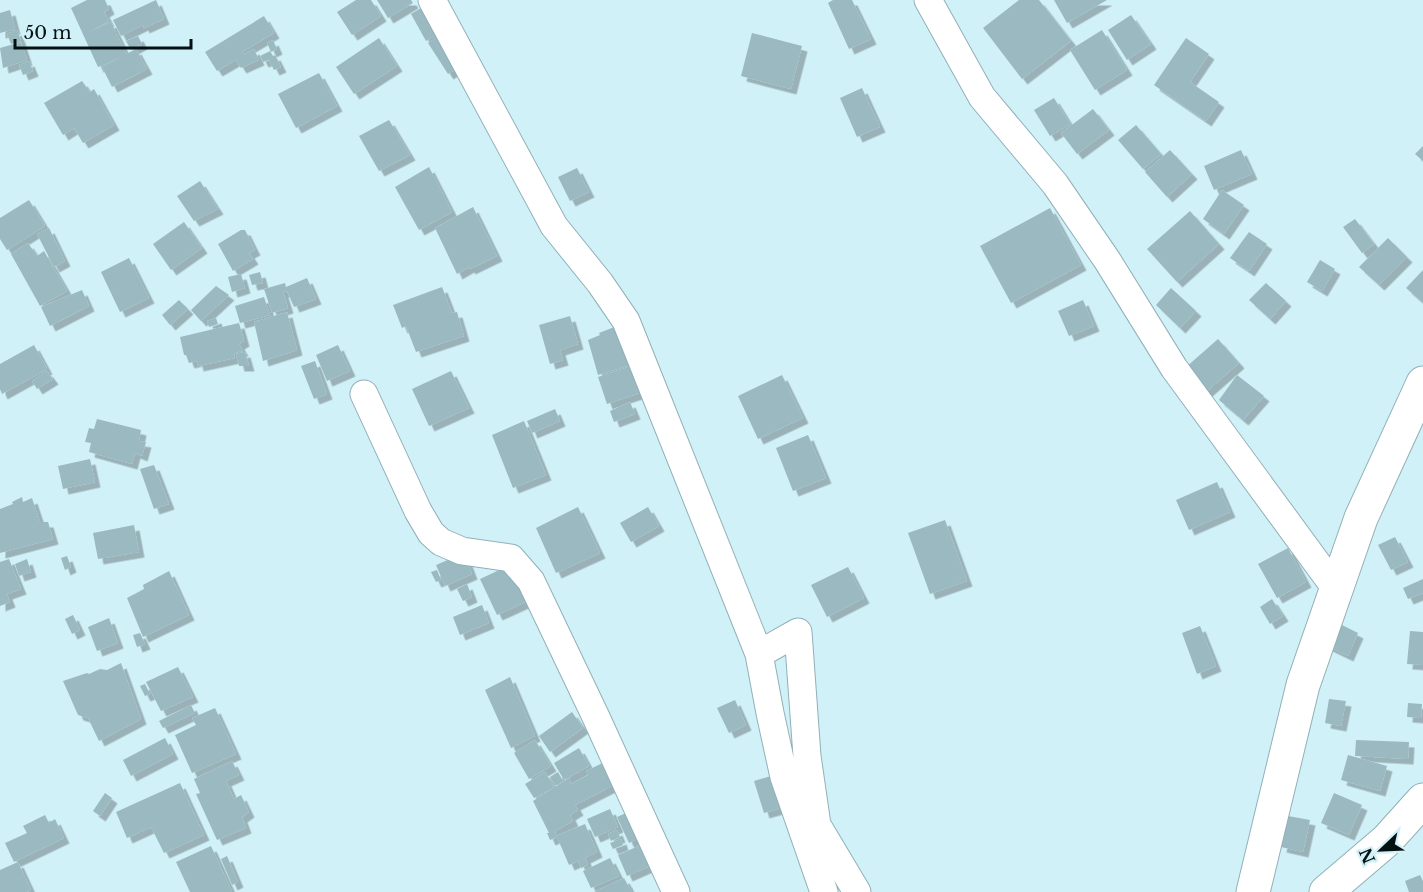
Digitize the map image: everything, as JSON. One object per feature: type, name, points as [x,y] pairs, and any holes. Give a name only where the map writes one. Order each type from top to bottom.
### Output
[{"type":"main road","points":[[1253,892],[1303,685],[1361,518],[1423,383]]},
{"type":"main road","points":[[1326,892],[1387,840],[1423,800]]},
{"type":"street","points":[[432,0],[554,226],[600,283],[626,321],[759,654],[784,777],[824,892]]},
{"type":"street","points":[[928,0],[982,97],[1055,184],[1107,260],[1174,368],[1336,589]]},
{"type":"street","points":[[364,394],[418,511],[431,533],[441,542],[462,551],[511,558],[531,581],[676,892]]},
{"type":"street","points":[[759,654],[798,632],[807,756],[817,825],[857,892]]},
{"type":"building","points":[[87,0],[105,0],[109,9],[104,12],[109,21],[87,33],[111,22],[126,54],[136,49],[147,69],[112,87],[102,67],[121,57],[98,67],[71,8]]},
{"type":"building","points":[[156,0],[164,19],[144,28],[143,25],[121,36],[113,20]]},
{"type":"building","points":[[356,0],[371,0],[381,16],[352,35],[337,12]]},
{"type":"building","points":[[377,0],[411,0],[413,3],[388,18]]},
{"type":"building","points":[[833,0],[852,0],[871,39],[849,49],[828,3]]},
{"type":"building","points":[[1019,0],[1039,0],[1071,41],[1022,79],[983,28]]},
{"type":"building","points":[[1054,0],[1107,0],[1067,23]]},
{"type":"building","points":[[426,5],[441,32],[426,41],[411,14]]},
{"type":"building","points":[[10,10],[15,29],[0,33],[0,13]]},
{"type":"building","points":[[1131,15],[1151,44],[1127,60],[1108,30]]},
{"type":"building","points":[[264,16],[274,33],[242,52],[244,54],[254,49],[259,60],[241,68],[236,60],[217,71],[205,52]]},
{"type":"building","points":[[17,30],[21,41],[11,44],[7,34]]},
{"type":"building","points":[[1102,30],[1127,70],[1095,90],[1070,50]]},
{"type":"building","points":[[444,33],[463,64],[448,74],[428,43]]},
{"type":"building","points":[[752,33],[802,46],[791,89],[741,76]]},
{"type":"building","points":[[138,36],[142,44],[131,50],[126,41]]},
{"type":"building","points":[[379,38],[397,66],[354,94],[336,67]]},
{"type":"building","points":[[1186,38],[1209,54],[1190,82],[1219,102],[1206,121],[1154,85]]},
{"type":"building","points":[[273,40],[277,49],[271,52],[267,43]]},
{"type":"building","points":[[21,42],[27,60],[3,68],[0,48]]},
{"type":"building","points":[[270,51],[273,56],[275,55],[281,67],[274,70],[269,60],[263,62],[260,56]]},
{"type":"building","points":[[29,61],[33,71],[23,75],[19,65]]},
{"type":"building","points":[[319,73],[337,106],[296,128],[278,94]]},
{"type":"building","points":[[82,81],[90,92],[94,89],[114,125],[83,143],[74,128],[63,135],[44,103]]},
{"type":"building","points":[[862,88],[880,127],[857,137],[840,98]]},
{"type":"building","points":[[1054,98],[1070,124],[1050,136],[1034,110]]},
{"type":"building","points":[[1093,109],[1109,130],[1077,154],[1061,133]]},
{"type":"building","points":[[389,120],[410,155],[379,171],[359,136]]},
{"type":"building","points":[[1136,125],[1161,154],[1143,169],[1118,140]]},
{"type":"building","points":[[1423,146],[1423,161],[1415,154]]},
{"type":"building","points":[[1170,150],[1192,174],[1167,197],[1145,172]]},
{"type":"building","points":[[1241,150],[1252,174],[1214,190],[1204,166]]},
{"type":"building","points":[[429,167],[452,212],[419,230],[395,187]]},
{"type":"building","points":[[577,168],[589,192],[570,201],[558,177]]},
{"type":"building","points":[[200,181],[218,209],[194,221],[177,196]]},
{"type":"building","points":[[1222,190],[1244,205],[1224,234],[1203,219]]},
{"type":"building","points":[[29,200],[45,226],[7,250],[0,239],[0,218]]},
{"type":"building","points":[[473,207],[497,256],[457,274],[435,228]]},
{"type":"building","points":[[1050,208],[1081,265],[1011,303],[980,246]]},
{"type":"building","points":[[1190,211],[1219,244],[1177,282],[1147,249]]},
{"type":"building","points":[[1355,219],[1374,244],[1362,253],[1343,227]]},
{"type":"building","points":[[184,222],[202,248],[171,270],[153,244]]},
{"type":"building","points":[[49,228],[65,261],[54,267],[37,234]]},
{"type":"building","points":[[241,230],[245,230],[255,250],[249,253],[253,259],[233,271],[218,244]]},
{"type":"building","points":[[1249,232],[1267,244],[1249,271],[1230,258]]},
{"type":"building","points":[[1388,238],[1407,257],[1379,285],[1359,267]]},
{"type":"building","points":[[28,243],[37,256],[44,251],[67,291],[40,306],[11,254]]},
{"type":"building","points":[[129,258],[149,298],[120,312],[101,272]]},
{"type":"building","points":[[1320,260],[1335,269],[1322,291],[1307,282]]},
{"type":"building","points":[[1423,270],[1423,303],[1406,288]]},
{"type":"building","points":[[260,272],[263,283],[252,285],[249,275]]},
{"type":"building","points":[[241,274],[245,288],[232,292],[228,277]]},
{"type":"building","points":[[307,278],[316,299],[294,307],[287,291],[283,292],[288,308],[272,313],[264,289],[285,283],[286,287]]},
{"type":"building","points":[[1266,283],[1286,301],[1270,319],[1249,300]]},
{"type":"building","points":[[216,286],[229,295],[201,321],[191,310]]},
{"type":"building","points":[[442,287],[452,313],[457,312],[464,336],[416,352],[406,326],[402,328],[393,305]]},
{"type":"building","points":[[1171,288],[1196,311],[1180,328],[1156,305]]},
{"type":"building","points":[[82,290],[89,306],[50,326],[41,307]]},
{"type":"building","points":[[264,297],[270,315],[240,323],[235,306]]},
{"type":"building","points":[[179,300],[188,309],[170,325],[162,315]]},
{"type":"building","points":[[1083,300],[1094,326],[1069,336],[1058,311]]},
{"type":"building","points":[[287,312],[297,350],[263,361],[254,322]]},
{"type":"building","points":[[570,316],[578,344],[560,350],[563,360],[550,364],[539,325]]},
{"type":"building","points":[[216,318],[218,324],[209,327],[207,321]]},
{"type":"building","points":[[239,323],[244,341],[239,344],[243,351],[234,353],[235,358],[198,366],[197,361],[189,363],[184,355],[180,337]]},
{"type":"building","points":[[622,324],[633,364],[598,375],[588,340]]},
{"type":"building","points":[[1218,339],[1239,363],[1206,392],[1185,368]]},
{"type":"building","points":[[34,345],[47,369],[2,394],[0,364]]},
{"type":"building","points":[[338,345],[350,371],[327,381],[316,355]]},
{"type":"building","points":[[245,352],[249,366],[239,366],[236,354]]},
{"type":"building","points":[[315,361],[327,394],[314,399],[301,366]]},
{"type":"building","points":[[631,366],[640,393],[607,404],[598,377]]},
{"type":"building","points":[[47,371],[53,379],[37,389],[32,381]]},
{"type":"building","points":[[451,371],[469,408],[429,426],[412,389]]},
{"type":"building","points":[[782,375],[803,418],[758,439],[738,396]]},
{"type":"building","points":[[1237,375],[1264,396],[1243,420],[1219,400]]},
{"type":"building","points":[[630,402],[635,414],[614,422],[610,411]]},
{"type":"building","points":[[555,409],[560,421],[532,433],[527,421]]},
{"type":"building","points":[[97,419],[141,430],[139,441],[146,442],[142,456],[135,453],[132,464],[89,452],[91,443],[85,442],[89,428],[94,429]]},
{"type":"building","points":[[524,421],[546,475],[513,488],[492,435]]},
{"type":"building","points":[[808,435],[826,478],[793,491],[776,448]]},
{"type":"building","points":[[90,459],[95,482],[63,489],[58,466]]},
{"type":"building","points":[[154,465],[169,504],[154,509],[140,469]]},
{"type":"building","points":[[1217,482],[1230,512],[1189,530],[1176,500]]},
{"type":"building","points":[[22,497],[23,502],[32,498],[40,522],[48,522],[53,539],[0,553],[0,509],[13,504],[12,502]]},
{"type":"building","points":[[578,507],[600,553],[556,573],[536,528]]},
{"type":"building","points":[[648,507],[659,526],[631,542],[620,523]]},
{"type":"building","points":[[945,520],[967,581],[930,594],[908,533]]},
{"type":"building","points":[[134,525],[139,552],[98,559],[93,533]]},
{"type":"building","points":[[1395,537],[1408,562],[1391,570],[1378,545]]},
{"type":"building","points":[[1288,548],[1306,582],[1277,598],[1258,564]]},
{"type":"building","points":[[464,553],[472,574],[445,586],[436,565]]},
{"type":"building","points":[[67,556],[71,567],[65,570],[61,558]]},
{"type":"building","points":[[9,559],[21,589],[7,594],[10,602],[0,606],[0,562]]},
{"type":"building","points":[[27,559],[31,572],[19,576],[15,564]]},
{"type":"building","points":[[514,563],[532,599],[497,615],[480,579]]},
{"type":"building","points":[[848,567],[864,598],[827,617],[811,585]]},
{"type":"building","points":[[437,570],[441,580],[436,582],[431,572]]},
{"type":"building","points":[[169,571],[189,615],[143,637],[127,598],[144,589],[143,585]]},
{"type":"building","points":[[1423,579],[1423,593],[1408,599],[1403,588]]},
{"type":"building","points":[[467,584],[472,597],[463,601],[457,589]]},
{"type":"building","points":[[1272,599],[1283,616],[1270,624],[1260,607]]},
{"type":"building","points":[[482,605],[489,623],[460,635],[453,617]]},
{"type":"building","points":[[73,615],[80,630],[72,634],[65,619]]},
{"type":"building","points":[[109,618],[118,643],[97,651],[88,627]]},
{"type":"building","points":[[1334,621],[1358,633],[1348,656],[1323,644]]},
{"type":"building","points":[[1200,626],[1216,666],[1197,674],[1182,633]]},
{"type":"building","points":[[1410,631],[1423,632],[1423,665],[1407,664]]},
{"type":"building","points":[[140,633],[145,644],[137,647],[133,635]]},
{"type":"building","points":[[121,663],[141,719],[99,741],[88,718],[78,715],[63,681],[100,669],[107,670]]},
{"type":"building","points":[[178,667],[193,697],[161,711],[146,682]]},
{"type":"building","points":[[510,677],[535,736],[511,748],[485,690]]},
{"type":"building","points":[[145,684],[150,694],[145,696],[140,686]]},
{"type":"building","points":[[1329,699],[1346,701],[1341,726],[1325,723]]},
{"type":"building","points":[[735,700],[746,725],[729,733],[717,708]]},
{"type":"building","points":[[1408,703],[1422,704],[1421,718],[1407,717]]},
{"type":"building","points":[[191,705],[195,713],[163,728],[159,721]]},
{"type":"building","points":[[215,708],[236,754],[192,773],[175,735],[196,725],[192,718]]},
{"type":"building","points":[[572,712],[583,728],[550,752],[539,736]]},
{"type":"building","points":[[165,738],[173,754],[131,776],[123,760]]},
{"type":"building","points":[[535,740],[551,766],[529,779],[514,753]]},
{"type":"building","points":[[1356,740],[1409,742],[1408,759],[1355,756]]},
{"type":"building","points":[[579,748],[589,766],[564,780],[554,763]]},
{"type":"building","points":[[1348,755],[1387,766],[1380,791],[1341,780]]},
{"type":"building","points":[[611,759],[622,781],[575,805],[578,810],[570,815],[573,821],[555,831],[556,836],[585,824],[597,852],[585,858],[588,865],[581,868],[578,861],[569,865],[557,837],[550,840],[547,833],[549,833],[533,801],[569,778],[571,784],[588,775],[586,771]]},
{"type":"building","points":[[232,761],[239,775],[219,784],[226,781],[234,799],[241,795],[249,812],[242,817],[246,828],[217,840],[196,794],[200,793],[194,779]]},
{"type":"building","points":[[545,772],[554,787],[534,798],[525,784]]},
{"type":"building","points":[[558,772],[563,781],[555,786],[550,777]]},
{"type":"building","points":[[778,774],[788,806],[764,813],[754,781]]},
{"type":"building","points":[[180,783],[204,835],[164,853],[151,827],[127,838],[116,812]]},
{"type":"building","points":[[105,793],[112,798],[100,816],[93,811]]},
{"type":"building","points":[[1334,793],[1362,805],[1349,835],[1321,823]]},
{"type":"building","points":[[610,809],[618,827],[595,837],[587,819]]},
{"type":"building","points":[[635,809],[647,834],[629,843],[617,817]]},
{"type":"building","points":[[45,815],[49,823],[55,819],[64,838],[14,862],[5,843],[27,833],[23,826]]},
{"type":"building","points":[[1288,816],[1310,820],[1303,852],[1281,847]]},
{"type":"building","points":[[617,830],[620,837],[611,841],[608,834]]},
{"type":"building","points":[[621,839],[623,845],[613,849],[610,843]]},
{"type":"building","points":[[650,841],[659,862],[627,876],[618,855]]},
{"type":"building","points":[[211,846],[232,892],[190,892],[176,862]]},
{"type":"building","points":[[227,856],[238,882],[232,885],[221,859]]},
{"type":"building","points":[[610,858],[619,876],[591,888],[583,871]]},
{"type":"building","points":[[18,862],[31,890],[0,892],[0,870]]},
{"type":"building","points":[[1420,875],[1423,881],[1423,892],[1409,892],[1405,881]]},
{"type":"building","points":[[624,878],[634,892],[594,892]]}]
